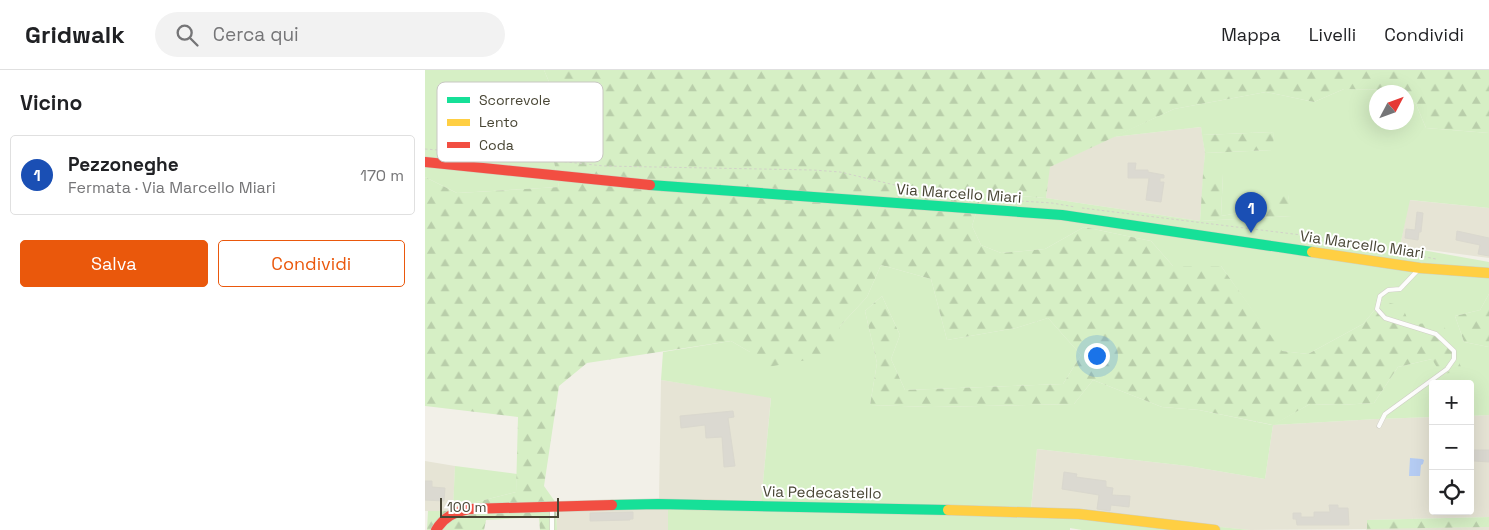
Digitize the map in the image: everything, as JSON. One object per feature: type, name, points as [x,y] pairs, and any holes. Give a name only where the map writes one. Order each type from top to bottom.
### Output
[{"type":"main road","name":"Via Marcello Miari","points":[[425,162],[640,184],[1062,215],[1420,268],[1489,273]]},
{"type":"main road","name":"Via Pedecastello","points":[[436,530],[445,518],[463,510],[668,504],[864,507],[1069,514],[1215,530]]},
{"type":"lane","points":[[1379,426],[1385,414],[1447,369],[1454,359],[1454,350],[1436,334],[1385,318],[1377,309],[1380,296],[1388,290],[1400,289],[1420,268]]},
{"type":"lane","points":[[552,507],[552,530]]},
{"type":"path","points":[[567,162],[604,166],[840,172],[941,196],[1052,203],[1334,239],[1437,260]]},
{"type":"shaded area","points":[[1201,127],[1205,153],[1200,221],[1046,198],[1049,167],[1113,137]]},
{"type":"shaded area","points":[[1409,200],[1489,208],[1489,258],[1400,246]]},
{"type":"shaded area","points":[[661,380],[771,397],[761,503],[668,501],[668,530],[557,530],[557,508],[659,501]]},
{"type":"shaded area","points":[[1489,415],[1489,517],[1367,520],[1367,528],[1489,527],[1489,530],[1250,530],[1031,509],[1037,449],[1188,466],[1265,479],[1273,425],[1429,417],[1429,515],[1474,515],[1474,416]]},
{"type":"shaded area","points":[[425,461],[455,466],[453,511],[425,511]]},
{"type":"green space","points":[[425,70],[544,70],[549,82],[437,82],[437,162],[554,162],[559,187],[457,193],[425,177]]},
{"type":"green space","points":[[544,70],[1489,70],[1489,133],[1426,128],[1414,102],[1414,85],[1369,85],[1369,89],[1344,89],[1314,102],[1266,92],[1174,109],[1050,167],[1046,198],[982,193],[972,226],[981,245],[1001,253],[1045,249],[1084,227],[1151,241],[1173,266],[1221,266],[1282,351],[1308,354],[1363,324],[1382,301],[1402,306],[1410,325],[1442,321],[1461,367],[1442,376],[1432,359],[1398,367],[1374,403],[1310,404],[1273,425],[1199,410],[1162,407],[1093,380],[1074,404],[932,407],[870,405],[877,363],[865,311],[882,296],[900,335],[891,359],[905,390],[1063,384],[1081,355],[1048,318],[1016,328],[947,340],[931,279],[881,265],[867,297],[840,326],[835,355],[757,369],[750,352],[731,341],[587,363],[559,386],[544,486],[556,503],[557,530],[540,530],[539,517],[486,520],[484,530],[427,530],[428,511],[452,511],[453,508],[516,492],[518,417],[425,406],[425,177],[457,193],[559,187],[554,162],[603,162],[603,82],[549,82]]},
{"type":"green space","points":[[1344,89],[1369,89],[1369,130],[1414,130],[1414,102],[1426,128],[1489,133],[1489,208],[1410,200],[1400,246],[1489,262],[1489,294],[1480,310],[1455,316],[1464,342],[1489,347],[1489,415],[1474,416],[1474,380],[1429,380],[1429,417],[1273,425],[1265,479],[1188,466],[1037,449],[1031,508],[1250,530],[1082,530],[1070,528],[1070,530],[668,530],[668,501],[761,503],[771,398],[661,380],[663,352],[731,341],[750,352],[840,326],[867,297],[881,265],[931,279],[947,340],[1016,328],[1048,318],[1081,355],[1063,384],[905,390],[891,359],[900,335],[882,296],[865,311],[877,363],[870,405],[932,407],[1074,404],[1093,380],[1162,407],[1199,410],[1272,425],[1310,404],[1374,403],[1398,367],[1432,359],[1460,367],[1382,301],[1363,324],[1308,354],[1281,351],[1221,266],[1173,266],[1151,241],[1084,227],[1045,249],[1001,253],[981,245],[972,226],[982,193],[1046,198],[1200,221],[1291,216],[1288,195],[1245,212],[1221,216],[1223,174],[1203,174],[1205,153],[1272,150],[1274,132],[1202,135],[1201,127],[1113,137],[1174,109],[1266,92],[1314,102]]},
{"type":"green space","points":[[1274,132],[1273,150],[1205,153],[1202,135]]},
{"type":"green space","points":[[1203,174],[1223,174],[1221,216],[1245,212],[1258,192],[1288,195],[1292,216],[1200,221]]},
{"type":"green space","points":[[1489,294],[1489,347],[1464,342],[1455,316],[1480,310]]},
{"type":"green space","points":[[455,466],[517,474],[516,492],[453,508]]},
{"type":"green space","points":[[1489,517],[1489,527],[1367,529],[1367,520]]},
{"type":"water","points":[[1410,458],[1424,460],[1421,465],[1420,476],[1409,476]]},
{"type":"building","points":[[1128,163],[1136,163],[1135,170],[1148,170],[1148,172],[1164,175],[1164,178],[1160,178],[1160,182],[1164,182],[1161,202],[1146,200],[1149,178],[1128,178]]},
{"type":"building","points":[[1417,212],[1423,213],[1418,240],[1405,238],[1406,229],[1415,230]]},
{"type":"building","points":[[1457,231],[1489,238],[1489,256],[1478,254],[1480,245],[1456,240]]},
{"type":"building","points":[[733,411],[734,417],[728,418],[735,466],[724,467],[722,437],[706,438],[705,425],[681,428],[680,416]]},
{"type":"building","points":[[1474,450],[1489,450],[1489,462],[1474,461]]},
{"type":"building","points":[[1064,472],[1077,474],[1076,477],[1106,481],[1106,487],[1113,488],[1112,495],[1130,496],[1129,507],[1111,505],[1110,511],[1097,509],[1099,495],[1062,489]]},
{"type":"building","points":[[425,481],[432,481],[432,487],[445,488],[444,501],[425,500]]},
{"type":"building","points":[[1329,505],[1338,505],[1338,508],[1348,508],[1349,525],[1297,525],[1296,519],[1293,519],[1293,513],[1301,513],[1301,517],[1314,517],[1314,512],[1330,512]]},
{"type":"building","points":[[633,512],[633,519],[630,520],[590,521],[590,513]]},
{"type":"traffic: fast","points":[[650,185],[1062,215],[1312,252]]},
{"type":"traffic: fast","points":[[612,505],[658,504],[948,510]]},
{"type":"traffic: slow","points":[[1312,252],[1420,268],[1489,273]]},
{"type":"traffic: slow","points":[[948,510],[1079,514],[1215,530]]},
{"type":"traffic: jam","points":[[425,162],[650,185]]},
{"type":"traffic: jam","points":[[436,530],[450,516],[469,509],[612,505]]},
{"type":"place","name":"Pezzoneghe","points":[[1251,233]]}]
